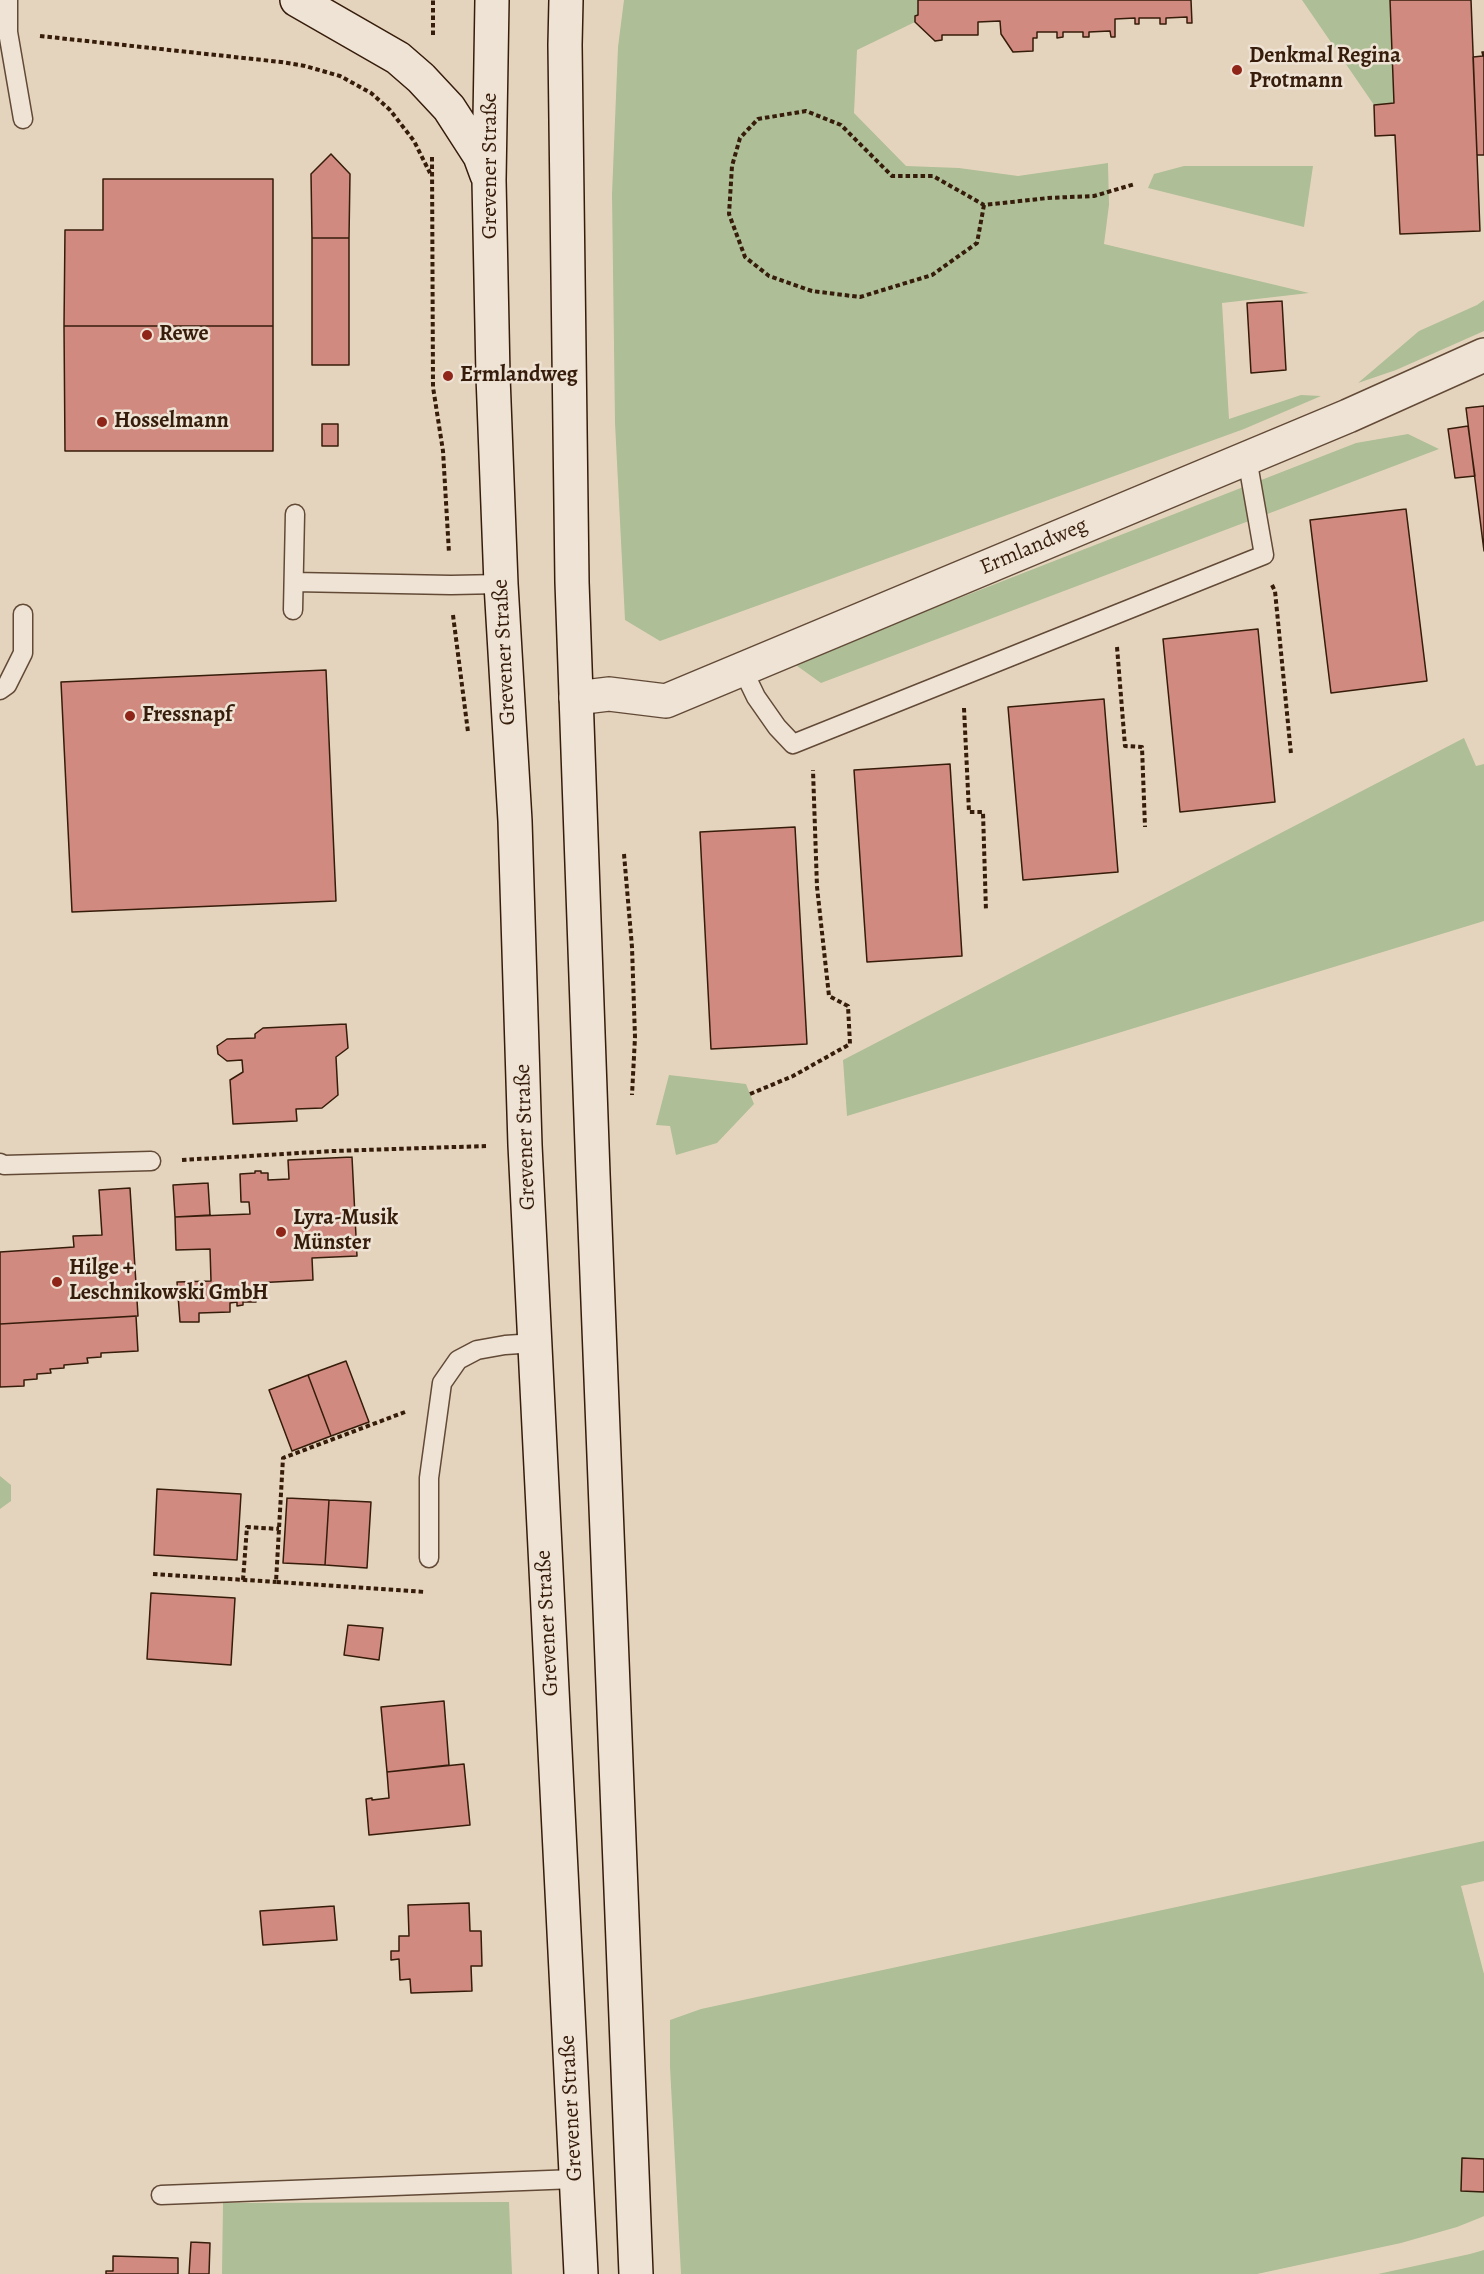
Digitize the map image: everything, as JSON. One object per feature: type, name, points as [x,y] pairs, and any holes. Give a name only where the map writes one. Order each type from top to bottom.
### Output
[{"type":"main road","points":[[297,0],[398,58],[421,78],[455,117],[480,156],[489,180]]},
{"type":"main road","name":"Grevener Straße","points":[[492,0],[489,180],[493,376],[501,584],[515,821],[525,1146],[581,2274]]},
{"type":"main road","points":[[566,0],[572,582],[636,2274]]},
{"type":"main road","name":"Ermlandweg","points":[[576,698],[609,694],[666,701],[1348,416],[1484,355]]},
{"type":"lane","points":[[8,0],[8,32],[23,119]]},
{"type":"lane","points":[[742,668],[766,712],[793,744],[1264,555],[1247,458]]},
{"type":"lane","points":[[293,610],[295,514]]},
{"type":"lane","points":[[294,582],[501,584]]},
{"type":"lane","points":[[0,690],[7,685],[22,653],[23,614]]},
{"type":"lane","points":[[0,1163],[4,1165],[151,1161]]},
{"type":"lane","points":[[429,1558],[429,1478],[442,1383],[458,1360],[477,1350],[535,1343]]},
{"type":"lane","points":[[161,2195],[575,2179]]},
{"type":"path","points":[[433,0],[433,42]]},
{"type":"path","points":[[8,32],[305,66],[340,76],[371,93],[390,111],[418,146],[432,176]]},
{"type":"path","points":[[984,205],[977,243],[932,275],[860,297],[812,291],[769,276],[745,257],[729,214],[732,166],[740,138],[758,119],[806,111],[841,125],[892,176],[933,176],[984,205],[1094,196],[1135,184]]},
{"type":"path","points":[[1254,559],[1275,591],[1291,754]]},
{"type":"path","points":[[1114,615],[1125,746],[1142,747],[1145,827]]},
{"type":"path","points":[[962,676],[969,812],[983,812],[986,910]]},
{"type":"path","points":[[750,1094],[793,1076],[850,1044],[848,1006],[829,996],[817,887],[812,736]]},
{"type":"path","points":[[151,1161],[333,1151],[525,1146]]},
{"type":"path","points":[[276,1582],[284,1458],[440,1399]]},
{"type":"path","points":[[243,1580],[247,1527],[279,1529]]},
{"type":"path","points":[[153,1574],[425,1592],[429,1558]]},
{"type":"green space","points":[[624,0],[918,0],[918,15],[915,16],[915,22],[857,50],[854,113],[906,166],[959,168],[1018,176],[1108,163],[1109,205],[1104,244],[1309,293],[1222,303],[1229,419],[1301,395],[1321,396],[1244,429],[660,641],[625,620],[615,423],[612,194],[618,47]]},
{"type":"green space","points":[[1302,0],[1390,0],[1394,103],[1374,105]]},
{"type":"green space","points":[[1184,166],[1313,166],[1304,227],[1148,188],[1154,174]]},
{"type":"green space","points":[[1484,300],[1484,331],[1396,370],[1358,383],[1419,331]]},
{"type":"green space","points":[[1408,434],[1439,449],[821,683],[793,663],[1356,443]]},
{"type":"green space","points":[[1464,738],[1476,766],[1484,764],[1484,921],[847,1116],[843,1060]]},
{"type":"green space","points":[[669,1075],[746,1084],[754,1104],[717,1143],[676,1155],[670,1126],[656,1125]]},
{"type":"green space","points":[[0,1476],[11,1485],[11,1501],[0,1509]]},
{"type":"green space","points":[[1484,1841],[1484,1881],[1461,1886],[1484,1974],[1484,2216],[1457,2227],[1401,2243],[1257,2274],[681,2274],[670,2067],[670,2020],[701,2009]]},
{"type":"green space","points":[[509,2202],[512,2274],[222,2274],[223,2203]]},
{"type":"green space","points":[[1484,2250],[1484,2274],[1378,2274],[1470,2254]]},
{"type":"building","points":[[918,0],[1191,0],[1192,23],[1187,23],[1187,17],[1166,18],[1166,24],[1160,24],[1160,18],[1139,18],[1139,24],[1135,24],[1135,18],[1115,19],[1115,37],[1111,37],[1110,31],[1089,32],[1089,37],[1083,37],[1083,32],[1063,32],[1063,37],[1057,38],[1057,32],[1037,32],[1037,38],[1033,38],[1033,51],[1013,52],[1001,34],[1000,21],[978,22],[978,35],[942,35],[942,40],[935,41],[915,22],[915,16],[918,15]]},
{"type":"building","points":[[1390,0],[1471,0],[1480,231],[1400,234],[1395,135],[1375,136],[1374,105],[1394,103]]},
{"type":"building","points":[[1482,52],[1484,52],[1484,155],[1477,155],[1473,57],[1483,56]]},
{"type":"building","points":[[331,154],[350,174],[349,238],[312,238],[311,174]]},
{"type":"building","points":[[103,179],[273,179],[273,326],[64,326],[65,230],[103,230]]},
{"type":"building","points":[[312,238],[349,238],[349,365],[312,365]]},
{"type":"building","points":[[1282,301],[1286,370],[1251,373],[1247,303]]},
{"type":"building","points":[[64,326],[273,326],[273,451],[65,451]]},
{"type":"building","points":[[1484,406],[1484,551],[1466,408]]},
{"type":"building","points":[[322,424],[338,424],[338,446],[322,446]]},
{"type":"building","points":[[1468,426],[1475,476],[1455,478],[1448,429]]},
{"type":"building","points":[[1406,509],[1427,681],[1331,693],[1310,520]]},
{"type":"building","points":[[1258,629],[1275,802],[1180,812],[1163,639]]},
{"type":"building","points":[[326,670],[336,901],[72,912],[61,682]]},
{"type":"building","points":[[1104,699],[1118,872],[1023,880],[1008,707]]},
{"type":"building","points":[[950,764],[962,956],[867,962],[854,770]]},
{"type":"building","points":[[795,827],[807,1044],[711,1049],[700,832]]},
{"type":"building","points":[[346,1024],[348,1048],[336,1057],[338,1095],[322,1108],[296,1109],[297,1121],[233,1124],[230,1080],[243,1072],[242,1060],[227,1061],[218,1054],[217,1046],[227,1039],[255,1038],[255,1034],[263,1028]]},
{"type":"building","points":[[352,1157],[357,1256],[312,1258],[313,1280],[255,1283],[256,1302],[243,1302],[243,1305],[237,1306],[237,1302],[230,1303],[230,1312],[199,1313],[199,1322],[180,1322],[177,1282],[211,1281],[210,1249],[176,1250],[175,1217],[250,1214],[249,1202],[241,1202],[240,1174],[261,1171],[261,1173],[268,1173],[268,1180],[289,1179],[288,1160]]},
{"type":"building","points":[[208,1183],[210,1215],[175,1217],[173,1185]]},
{"type":"building","points":[[130,1188],[138,1316],[0,1324],[0,1252],[74,1247],[73,1236],[102,1235],[99,1190]]},
{"type":"building","points":[[136,1316],[138,1351],[101,1353],[101,1357],[87,1358],[88,1363],[64,1365],[64,1368],[50,1369],[51,1373],[37,1374],[37,1379],[24,1380],[24,1386],[0,1387],[0,1324]]},
{"type":"building","points":[[346,1361],[369,1422],[331,1436],[308,1375]]},
{"type":"building","points":[[308,1375],[331,1436],[292,1451],[269,1390]]},
{"type":"building","points":[[157,1489],[241,1494],[237,1560],[154,1555]]},
{"type":"building","points":[[287,1498],[329,1500],[325,1565],[283,1563]]},
{"type":"building","points":[[329,1500],[371,1502],[367,1568],[325,1565]]},
{"type":"building","points":[[151,1593],[235,1598],[231,1665],[147,1659]]},
{"type":"building","points":[[348,1625],[383,1628],[379,1660],[344,1655]]},
{"type":"building","points":[[444,1701],[449,1765],[387,1772],[381,1707]]},
{"type":"building","points":[[464,1764],[470,1825],[369,1835],[366,1799],[389,1798],[387,1772]]},
{"type":"building","points":[[469,1903],[470,1931],[481,1931],[482,1966],[471,1966],[472,1991],[411,1993],[410,1979],[400,1980],[399,1959],[391,1960],[391,1951],[399,1951],[399,1936],[409,1936],[408,1905]]},
{"type":"building","points":[[334,1906],[337,1940],[263,1945],[260,1911]]},
{"type":"building","points":[[1462,2158],[1484,2159],[1484,2192],[1461,2191]]},
{"type":"building","points":[[191,2242],[210,2243],[209,2274],[189,2274]]},
{"type":"building","points":[[113,2256],[178,2258],[178,2274],[106,2274],[106,2271],[113,2271]]},
{"type":"place","name":"Denkmal Regina Protmann","points":[[1237,70]]},
{"type":"place","name":"Rewe","points":[[147,335]]},
{"type":"place","name":"Ermlandweg","points":[[448,376]]},
{"type":"place","name":"Hosselmann","points":[[102,422]]},
{"type":"place","name":"Fressnapf","points":[[130,716]]},
{"type":"place","name":"Lyra-Musik Münster","points":[[281,1232]]},
{"type":"place","name":"Hilge + Leschnikowski GmbH","points":[[57,1282]]}]
